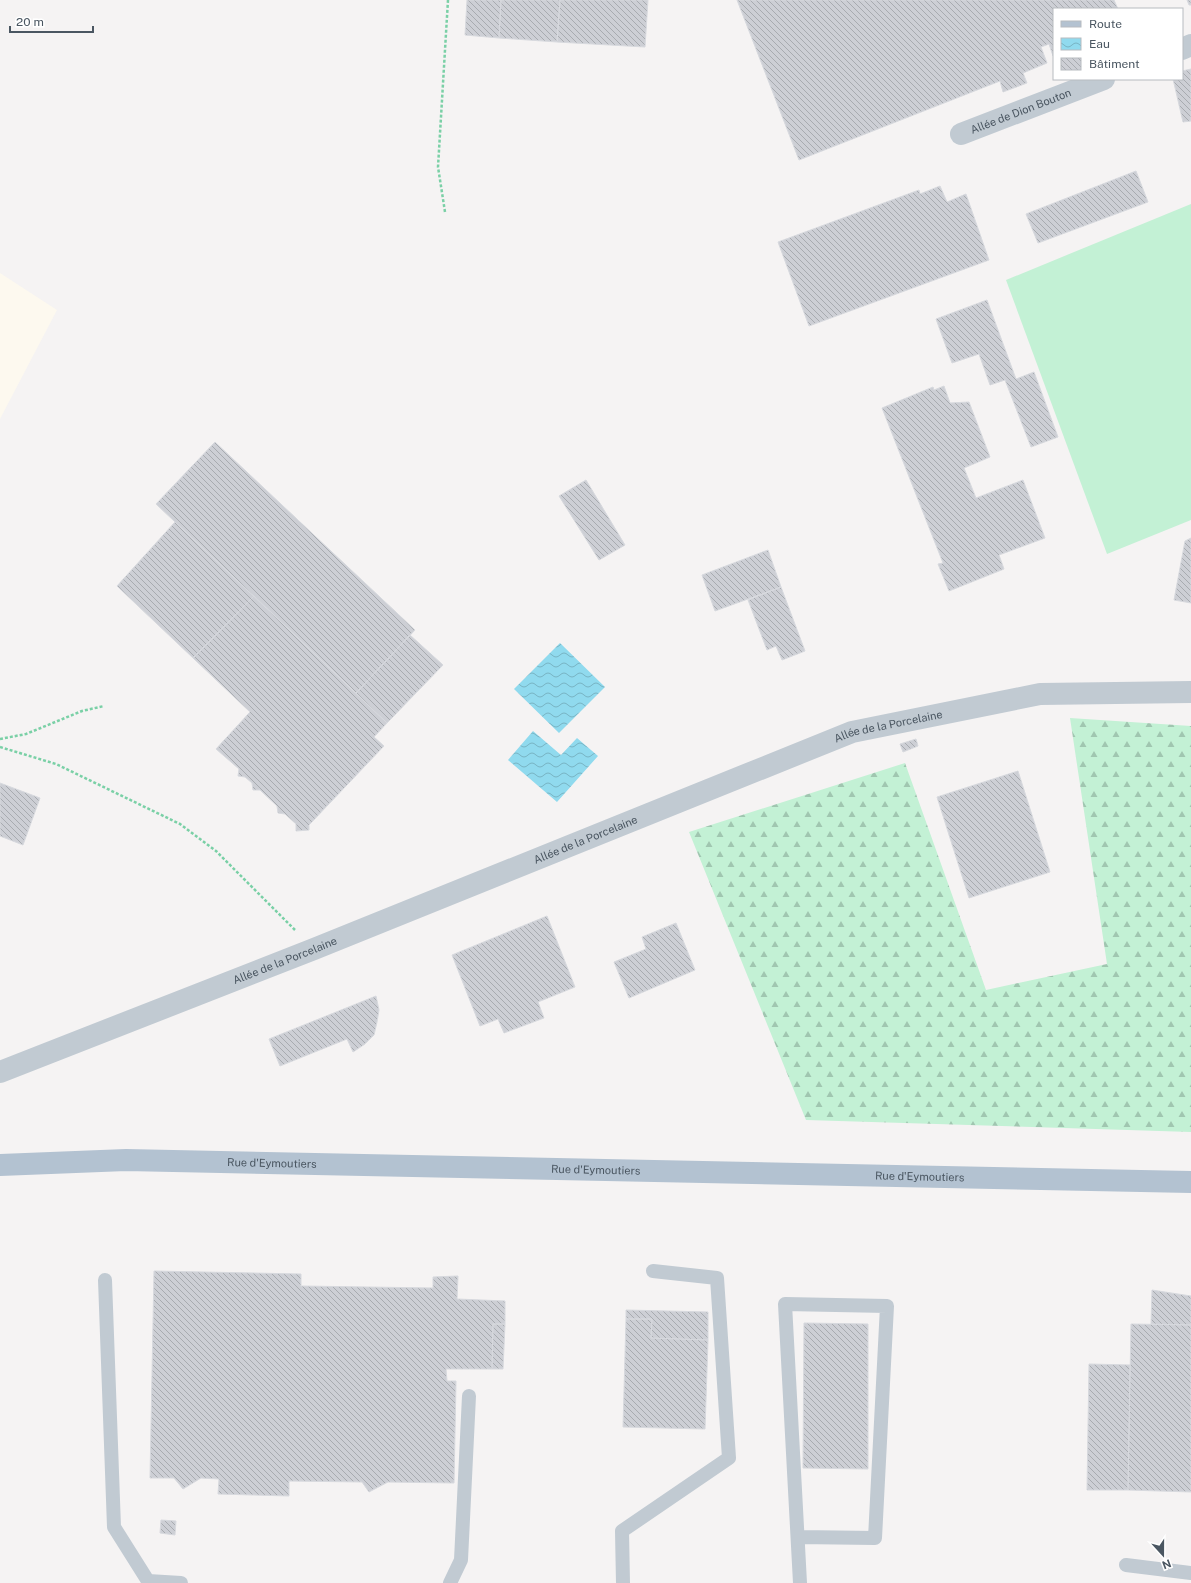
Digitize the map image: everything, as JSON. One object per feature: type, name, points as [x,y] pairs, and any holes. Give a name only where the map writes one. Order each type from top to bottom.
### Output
[{"type":"main road","name":"Rue d'Eymoutiers","points":[[0,1165],[126,1160],[1191,1182]]},
{"type":"street","name":"Allée de Dion Bouton","points":[[961,134],[1101,80]]},
{"type":"street","name":"Allée de la Porcelaine","points":[[0,1072],[314,949],[852,732],[1040,694],[1191,692]]},
{"type":"lane","points":[[623,1583],[622,1531],[729,1458],[717,1278],[653,1272]]},
{"type":"lane","points":[[105,1280],[114,1528],[148,1581],[182,1583]]},
{"type":"lane","points":[[798,1537],[875,1538],[887,1306],[785,1304],[800,1583]]},
{"type":"lane","points":[[450,1583],[461,1560],[469,1396]]},
{"type":"lane","points":[[1126,1565],[1191,1573]]},
{"type":"path","points":[[445,212],[438,167],[448,0]]},
{"type":"path","points":[[0,739],[26,734],[82,711],[104,706]]},
{"type":"path","points":[[0,747],[56,764],[180,824],[216,851],[314,949]]},
{"type":"shaded area","points":[[0,273],[57,310],[0,419]]},
{"type":"green space","points":[[1191,204],[1191,520],[1107,554],[1006,280]]},
{"type":"green space","points":[[1070,718],[1191,726],[1191,1132],[806,1120],[689,832],[905,763],[986,990],[1107,964]]},
{"type":"water","points":[[560,643],[605,687],[559,733],[514,689]]},
{"type":"water","points":[[533,731],[561,755],[577,738],[598,756],[557,802],[508,760]]},
{"type":"building","points":[[467,0],[501,0],[499,38],[465,35]]},
{"type":"building","points":[[501,0],[560,0],[557,42],[499,38]]},
{"type":"building","points":[[560,0],[648,0],[645,47],[557,42]]},
{"type":"building","points":[[737,0],[1114,0],[1118,8],[1053,8],[1053,56],[1049,44],[1041,47],[1047,63],[1023,73],[1027,83],[1003,92],[1000,81],[799,160]]},
{"type":"building","points":[[1187,0],[1191,0],[1191,5],[1189,5]]},
{"type":"building","points":[[1191,69],[1191,121],[1183,122],[1173,80],[1183,80],[1183,71]]},
{"type":"building","points":[[1136,171],[1148,202],[1038,243],[1026,214]]},
{"type":"building","points":[[940,186],[947,202],[966,194],[989,260],[809,326],[778,242],[919,190],[920,194]]},
{"type":"building","points":[[987,300],[1016,379],[1034,372],[1058,437],[1031,447],[1005,380],[990,385],[979,354],[952,363],[936,319]]},
{"type":"building","points":[[944,386],[950,403],[969,402],[990,457],[964,468],[976,498],[1023,480],[1045,538],[999,555],[1004,569],[949,591],[938,564],[943,563],[882,408],[933,387],[934,390]]},
{"type":"building","points":[[215,442],[415,630],[356,693],[156,504]]},
{"type":"building","points":[[586,480],[625,545],[599,560],[559,496]]},
{"type":"building","points":[[175,522],[254,596],[193,658],[117,586]]},
{"type":"building","points":[[1191,538],[1191,603],[1174,600],[1185,541]]},
{"type":"building","points":[[768,550],[781,587],[715,611],[702,575]]},
{"type":"building","points":[[781,587],[805,651],[782,660],[776,646],[767,650],[748,600]]},
{"type":"building","points":[[254,596],[387,723],[374,737],[384,746],[309,825],[309,830],[296,831],[296,824],[285,814],[278,813],[277,806],[260,790],[253,790],[252,783],[245,777],[238,776],[239,769],[216,749],[250,712],[193,658]]},
{"type":"building","points":[[410,635],[443,665],[387,723],[356,693]]},
{"type":"building","points":[[916,739],[918,746],[903,752],[900,744]]},
{"type":"building","points":[[1018,771],[1050,872],[969,898],[937,797]]},
{"type":"building","points":[[0,783],[40,798],[23,845],[0,836]]},
{"type":"building","points":[[547,916],[575,987],[538,1002],[544,1018],[504,1033],[498,1019],[480,1026],[452,955]]},
{"type":"building","points":[[676,923],[695,970],[629,998],[614,962],[646,949],[642,937]]},
{"type":"building","points":[[376,996],[379,1010],[377,1022],[374,1035],[365,1044],[353,1052],[347,1039],[280,1066],[269,1039]]},
{"type":"building","points":[[154,1271],[301,1274],[301,1286],[433,1288],[433,1277],[458,1276],[457,1299],[505,1301],[505,1324],[493,1324],[492,1369],[446,1369],[447,1381],[456,1381],[454,1483],[388,1482],[369,1492],[362,1482],[289,1481],[289,1496],[218,1494],[219,1479],[201,1478],[183,1489],[174,1478],[150,1478]]},
{"type":"building","points":[[1152,1290],[1191,1296],[1191,1325],[1151,1324]]},
{"type":"building","points":[[626,1310],[708,1312],[708,1340],[651,1338],[652,1319],[626,1319]]},
{"type":"building","points":[[626,1319],[652,1319],[651,1338],[708,1340],[705,1429],[623,1427]]},
{"type":"building","points":[[804,1323],[868,1324],[868,1469],[803,1468]]},
{"type":"building","points":[[493,1324],[505,1324],[503,1369],[492,1369]]},
{"type":"building","points":[[1131,1324],[1191,1325],[1191,1492],[1128,1490]]},
{"type":"building","points":[[1089,1364],[1130,1365],[1128,1490],[1087,1490]]},
{"type":"building","points":[[161,1520],[176,1521],[175,1535],[160,1533]]}]
